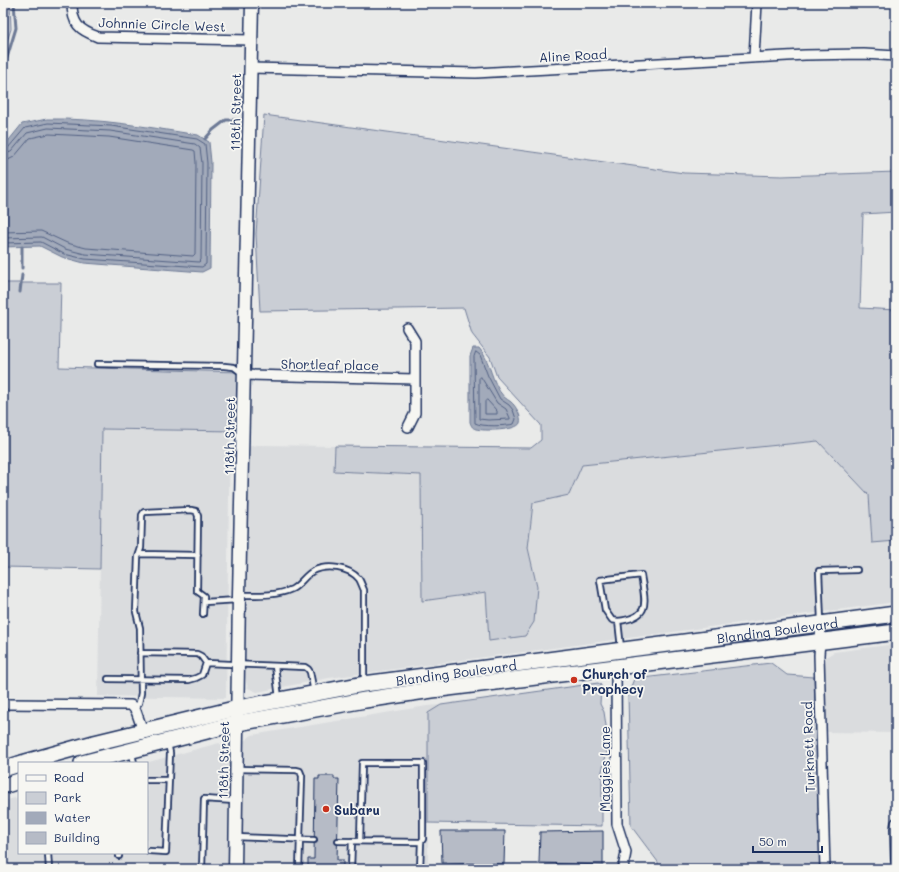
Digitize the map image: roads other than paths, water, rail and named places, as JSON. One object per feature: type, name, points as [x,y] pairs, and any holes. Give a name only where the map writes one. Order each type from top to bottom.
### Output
[{"type":"main road","name":"Blanding Boulevard","points":[[26,762],[94,743],[238,708],[364,684],[896,614]]},
{"type":"main road","name":"Blanding Boulevard","points":[[98,761],[133,756],[167,740],[238,723],[365,700],[432,690],[896,632]]},
{"type":"main road","points":[[616,668],[630,656],[660,645]]},
{"type":"main road","points":[[578,672],[609,661],[621,650]]},
{"type":"main road","points":[[3,769],[18,764]]},
{"type":"main road","points":[[3,786],[18,781]]},
{"type":"street","name":"Johnnie Circle West","points":[[72,3],[73,16],[76,24],[85,33],[98,37],[251,40]]},
{"type":"street","name":"118th Street","points":[[235,869],[239,597],[252,3]]},
{"type":"street","points":[[754,57],[757,3]]},
{"type":"street","name":"Aline Road","points":[[250,68],[476,73],[754,57],[842,54],[896,56]]},
{"type":"street","points":[[407,328],[415,341],[414,413],[408,427]]},
{"type":"street","name":"Shortleaf place","points":[[244,375],[415,379]]},
{"type":"street","name":"Turknett Road","points":[[821,625],[819,641],[825,869]]},
{"type":"street","name":"Maggies Lane","points":[[616,668],[617,824],[626,852],[622,869]]},
{"type":"street","points":[[430,675],[432,690]]},
{"type":"street","points":[[3,704],[131,706],[136,711],[143,731]]},
{"type":"street","points":[[94,743],[98,761]]},
{"type":"street","points":[[896,823],[896,860]]},
{"type":"lane","points":[[97,364],[224,366],[234,367],[244,375]]},
{"type":"lane","points":[[134,709],[139,703],[141,693],[140,628],[136,612],[142,515],[144,512],[196,511],[198,516],[197,590],[204,596],[203,614]]},
{"type":"lane","points":[[139,554],[198,555]]},
{"type":"lane","points":[[204,602],[281,593],[293,588],[312,571],[325,567],[338,568],[351,572],[359,579],[364,590],[364,684]]},
{"type":"lane","points":[[821,625],[822,614],[819,571],[857,570]]},
{"type":"lane","points":[[641,575],[645,600],[642,611],[638,616],[630,620],[618,621],[612,620],[605,610],[600,580],[641,575]]},
{"type":"lane","points":[[618,621],[621,650]]},
{"type":"lane","points":[[108,679],[189,680],[202,675],[206,663],[202,656],[197,654],[140,653]]},
{"type":"lane","points":[[206,663],[305,667],[308,669],[314,693]]},
{"type":"lane","points":[[275,666],[280,700]]},
{"type":"lane","points":[[149,851],[166,852],[170,753],[167,740]]},
{"type":"lane","points":[[360,841],[362,763],[423,763],[423,839],[421,842],[420,869]]},
{"type":"lane","points":[[237,769],[300,771],[302,776],[299,869]]},
{"type":"lane","points":[[148,780],[168,780]]},
{"type":"lane","points":[[202,869],[204,799],[236,801]]},
{"type":"lane","points":[[236,837],[314,840]]},
{"type":"lane","points":[[338,841],[421,842]]},
{"type":"lane","points":[[351,869],[352,841]]},
{"type":"lane","points":[[48,854],[49,869]]},
{"type":"water","points":[[47,119],[85,120],[142,126],[198,135],[209,142],[211,162],[210,268],[202,272],[84,263],[62,257],[40,246],[3,247],[3,145],[5,145],[22,124]]},
{"type":"water","points":[[473,348],[479,348],[483,353],[496,385],[504,397],[517,409],[520,421],[518,426],[507,429],[485,430],[476,429],[471,425],[470,356]]},
{"type":"waterway","points":[[3,71],[16,28],[14,3]]},
{"type":"waterway","points":[[205,139],[213,130],[226,120],[239,120]]},
{"type":"waterway","points":[[22,247],[22,268]]},
{"type":"waterway","points":[[20,292],[22,275]]},
{"type":"place","name":"Church of Prophecy","points":[[574,680]]},
{"type":"place","name":"Subaru","points":[[326,809]]}]
